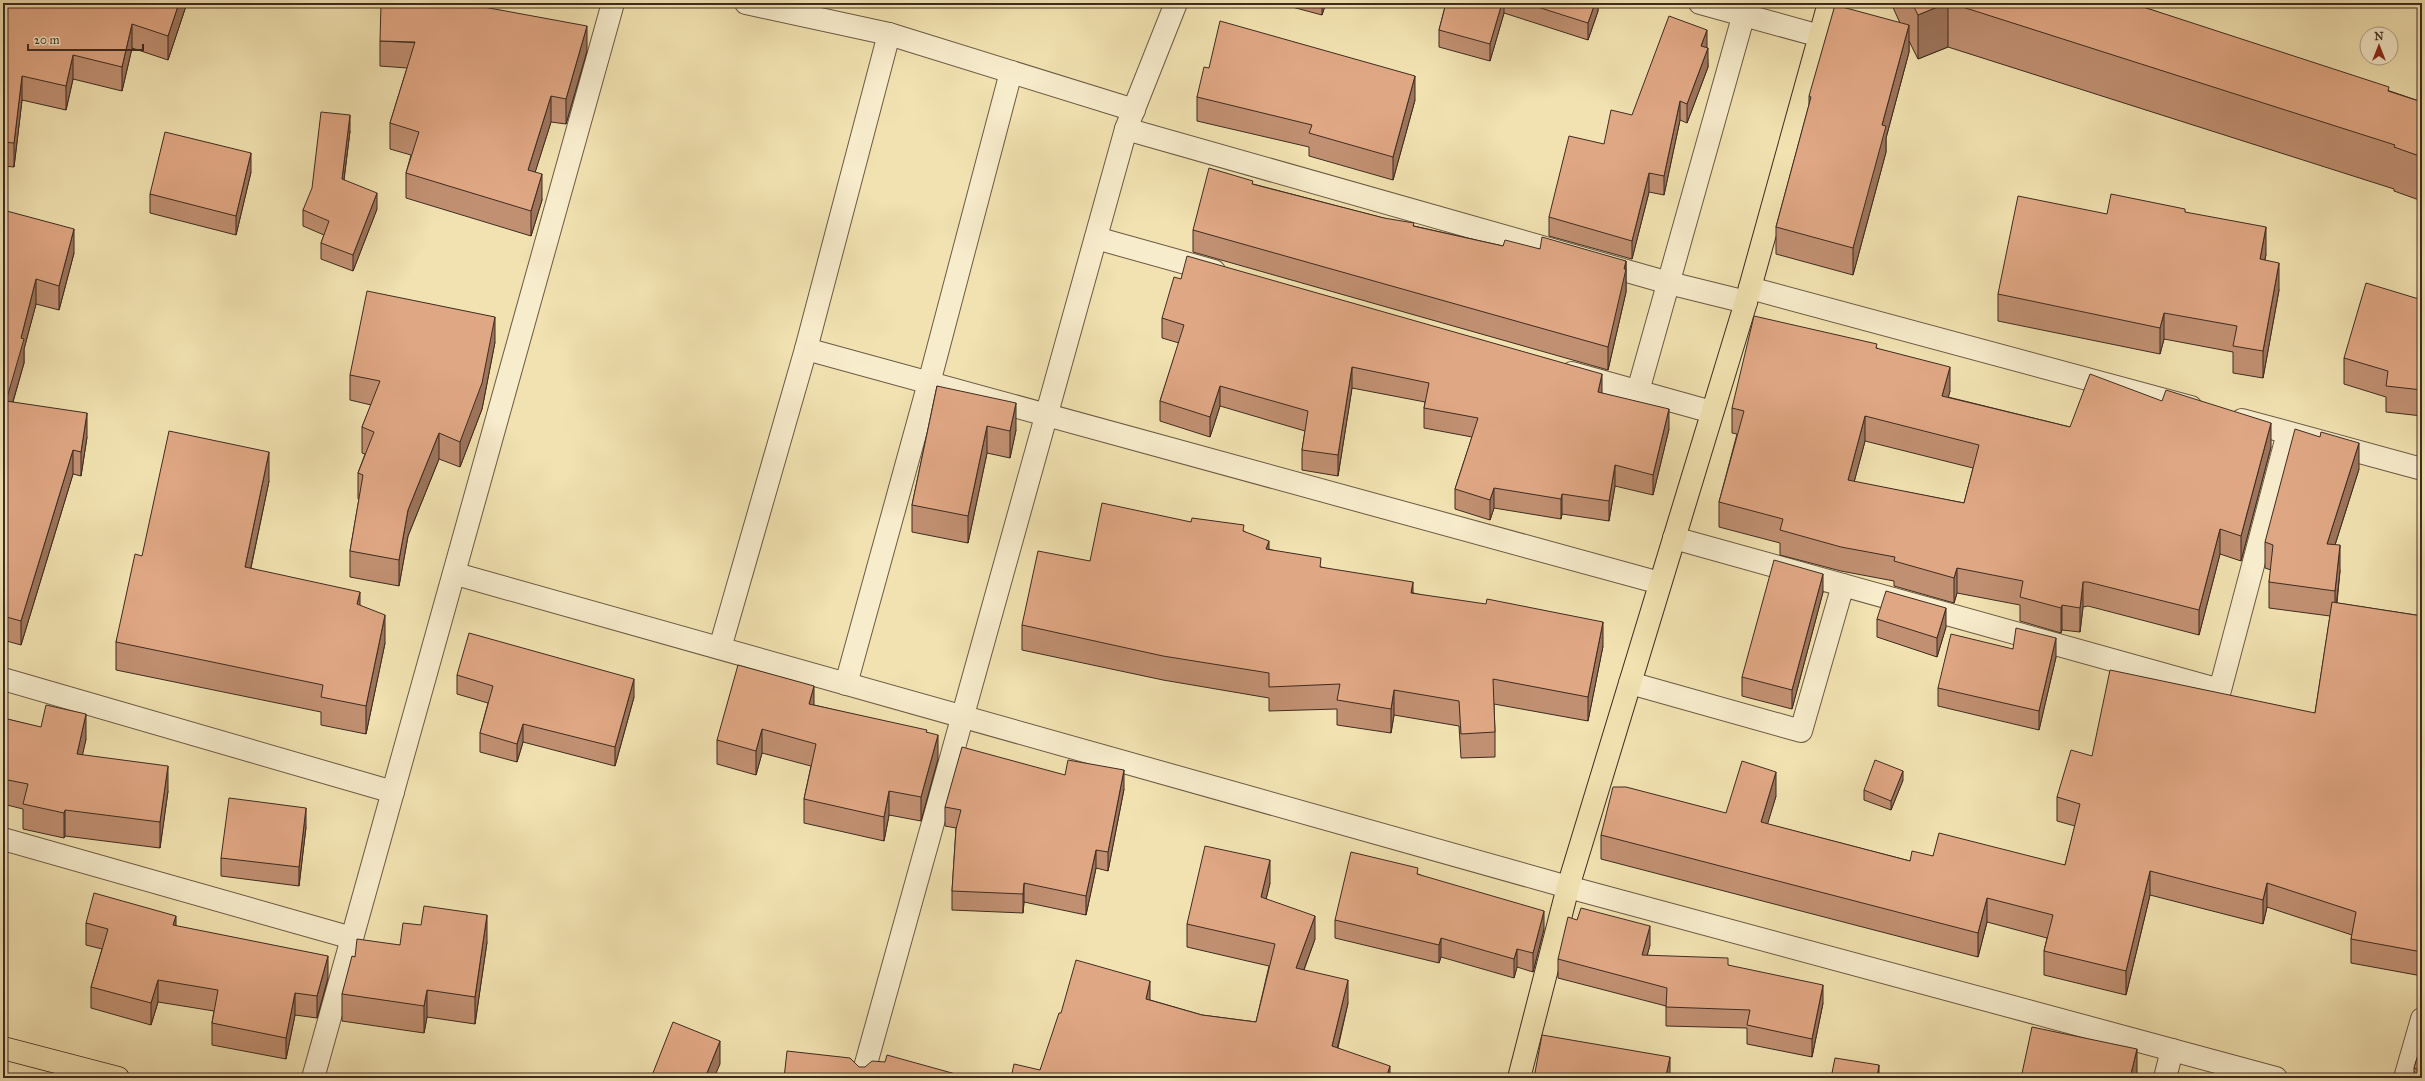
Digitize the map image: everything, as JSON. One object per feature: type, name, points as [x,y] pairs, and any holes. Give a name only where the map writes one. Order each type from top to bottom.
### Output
[{"type":"main road","points":[[1519,1078],[1568,887],[1748,295],[1829,3]]},
{"type":"main road","points":[[3,1048],[81,1073],[118,1078]]},
{"type":"street","points":[[314,1078],[393,792],[456,574],[613,3]]},
{"type":"street","points":[[746,3],[889,34],[1011,72],[1130,119],[1669,283],[1748,295],[2215,413],[2422,469]]},
{"type":"street","points":[[862,1078],[1046,414],[1130,119],[1176,3]]},
{"type":"street","points":[[1700,3],[1745,9],[1820,36]]},
{"type":"street","points":[[1638,392],[1745,9]]},
{"type":"street","points":[[720,648],[806,349],[889,34]]},
{"type":"street","points":[[846,684],[929,382],[1011,72]]},
{"type":"street","points":[[1096,238],[1233,277]]},
{"type":"street","points":[[806,349],[1660,583]]},
{"type":"street","points":[[1554,368],[1712,412]]},
{"type":"street","points":[[1674,538],[2220,690],[2288,433]]},
{"type":"street","points":[[456,574],[1568,887],[2276,1078]]},
{"type":"street","points":[[1630,683],[1801,730],[1843,585]]},
{"type":"street","points":[[3,679],[393,792]]},
{"type":"street","points":[[3,839],[352,938]]},
{"type":"street","points":[[2405,1078],[2422,1020]]},
{"type":"street","points":[[2165,1078],[2172,1050]]},
{"type":"building","points":[[3,3],[179,3],[168,36],[132,24],[122,67],[73,55],[66,86],[22,76],[14,143],[3,142]]},
{"type":"building","points":[[381,3],[462,3],[587,26],[566,99],[551,96],[528,170],[542,174],[531,211],[406,173],[419,132],[390,123],[415,42],[380,41]]},
{"type":"building","points":[[1446,3],[1502,3],[1490,44],[1439,30]]},
{"type":"building","points":[[1525,3],[1595,3],[1588,23]]},
{"type":"building","points":[[1912,3],[1947,3],[1918,15]]},
{"type":"building","points":[[1950,3],[2131,3],[2389,87],[2388,91],[2422,102],[2422,157],[2394,147],[2395,145]]},
{"type":"building","points":[[1835,5],[1909,25],[1882,125],[1886,126],[1853,248],[1776,227],[1811,97],[1809,96]]},
{"type":"building","points":[[1669,16],[1707,30],[1701,46],[1708,48],[1687,104],[1680,101],[1664,176],[1649,173],[1632,241],[1549,217],[1569,136],[1604,144],[1611,110],[1632,115]]},
{"type":"building","points":[[1220,21],[1415,76],[1393,157],[1309,133],[1312,125],[1197,97],[1204,67],[1209,68]]},
{"type":"building","points":[[321,112],[350,115],[342,179],[377,193],[353,255],[321,243],[329,221],[303,210],[312,188]]},
{"type":"building","points":[[165,132],[251,153],[236,216],[150,194]]},
{"type":"building","points":[[1209,168],[1253,181],[1252,184],[1384,218],[1414,223],[1413,226],[1503,246],[1505,240],[1540,249],[1542,237],[1626,261],[1624,269],[1626,269],[1608,347],[1193,230]]},
{"type":"building","points":[[2111,194],[2185,209],[2185,212],[2266,227],[2260,259],[2279,263],[2263,351],[2233,346],[2237,326],[2164,313],[2160,328],[1998,294],[2018,196],[2107,214]]},
{"type":"building","points":[[3,210],[74,229],[59,286],[36,279],[21,338],[24,339],[6,401],[87,413],[81,452],[73,450],[21,621],[3,616]]},
{"type":"building","points":[[1187,256],[1602,374],[1598,392],[1669,409],[1653,475],[1615,465],[1609,501],[1562,494],[1561,499],[1494,488],[1490,500],[1455,489],[1478,418],[1424,408],[1429,383],[1352,367],[1338,455],[1302,450],[1308,411],[1220,386],[1210,417],[1160,401],[1184,325],[1162,318],[1174,277],[1181,279]]},
{"type":"building","points":[[2366,283],[2422,300],[2422,390],[2386,386],[2388,371],[2344,358]]},
{"type":"building","points":[[367,291],[495,317],[482,383],[460,442],[439,433],[408,510],[399,560],[350,551],[363,475],[358,473],[374,432],[362,427],[380,381],[350,375]]},
{"type":"building","points":[[1754,316],[1877,344],[1876,348],[1950,367],[1942,396],[2070,427],[2090,374],[2162,401],[2166,390],[2271,423],[2241,536],[2220,529],[2199,610],[2088,582],[2083,582],[2080,608],[2062,605],[2061,608],[2020,597],[2023,581],[1957,568],[1954,578],[1894,561],[1895,557],[1841,547],[1780,530],[1783,519],[1719,502],[1744,411],[1732,408]],"holes":[[[1865,416],[1979,445],[1964,503],[1848,480]]]},
{"type":"building","points":[[937,386],[1016,403],[1010,431],[987,426],[968,516],[912,505]]},
{"type":"building","points":[[2295,429],[2320,437],[2321,432],[2359,443],[2327,544],[2340,545],[2335,591],[2269,582],[2273,545],[2265,542]]},
{"type":"building","points":[[169,431],[269,452],[245,567],[360,592],[357,604],[385,615],[366,706],[321,697],[323,685],[116,642],[135,554],[142,556]]},
{"type":"building","points":[[1102,503],[1191,522],[1192,518],[1244,525],[1243,531],[1269,541],[1266,549],[1321,558],[1320,567],[1413,582],[1411,593],[1486,604],[1487,599],[1603,622],[1588,697],[1493,679],[1495,732],[1461,734],[1459,701],[1394,690],[1391,709],[1337,700],[1340,684],[1269,687],[1269,673],[1163,656],[1022,625],[1038,551],[1090,561]]},
{"type":"building","points":[[1774,560],[1823,574],[1792,690],[1742,677]]},
{"type":"building","points":[[1886,591],[1946,608],[1937,638],[1877,619]]},
{"type":"building","points":[[2332,602],[2422,616],[2422,952],[2351,939],[2356,912],[2267,883],[2263,900],[2150,871],[2126,971],[2044,951],[2053,915],[1987,898],[1978,933],[1601,835],[1613,787],[1626,787],[1726,813],[1742,761],[1776,772],[1761,822],[1910,861],[1912,851],[1933,856],[1939,833],[2065,865],[2080,804],[2057,797],[2071,750],[2092,756],[2110,670],[2315,713]]},
{"type":"building","points":[[2016,628],[2056,638],[2039,711],[1938,688],[1951,634],[2013,649]]},
{"type":"building","points":[[469,633],[634,679],[615,747],[523,724],[517,744],[480,733],[493,686],[457,675]]},
{"type":"building","points":[[738,665],[814,686],[809,704],[927,730],[926,732],[938,735],[921,797],[889,791],[884,817],[804,799],[816,744],[762,729],[756,751],[717,740]]},
{"type":"building","points":[[46,705],[86,714],[77,754],[168,766],[160,822],[65,810],[64,813],[23,804],[28,784],[3,779],[3,718],[41,727]]},
{"type":"building","points":[[962,747],[1065,775],[1068,760],[1124,770],[1108,852],[1096,850],[1086,896],[1024,883],[1023,894],[952,891],[956,829],[961,810],[945,807]]},
{"type":"building","points":[[1875,760],[1903,771],[1891,801],[1864,790]]},
{"type":"building","points":[[229,798],[306,808],[299,867],[221,858]]},
{"type":"building","points":[[1205,846],[1270,860],[1261,897],[1315,916],[1296,968],[1348,980],[1332,1046],[1390,1066],[1386,1078],[1011,1078],[1014,1064],[1040,1070],[1059,1013],[1061,1013],[1076,960],[1150,981],[1146,999],[1202,1015],[1256,1022],[1275,944],[1187,924]]},
{"type":"building","points":[[1351,852],[1418,868],[1417,874],[1544,911],[1533,953],[1517,949],[1514,959],[1441,938],[1439,945],[1335,920]]},
{"type":"building","points":[[94,893],[176,916],[173,925],[328,956],[317,996],[295,993],[286,1038],[212,1023],[218,990],[158,980],[151,1003],[91,987],[108,929],[86,923]]},
{"type":"building","points":[[424,906],[487,915],[475,997],[427,990],[424,1006],[342,994],[352,956],[355,957],[357,939],[400,945],[403,923],[421,925]]},
{"type":"building","points":[[1581,908],[1650,926],[1642,955],[1728,958],[1728,965],[1823,985],[1812,1039],[1747,1025],[1750,1010],[1666,1007],[1667,988],[1558,959],[1568,917],[1577,920]]},
{"type":"building","points":[[673,1022],[720,1041],[705,1078],[651,1078]]},
{"type":"building","points":[[2032,1027],[2137,1049],[2130,1078],[2021,1078]]},
{"type":"building","points":[[1542,1035],[1670,1057],[1666,1076],[1684,1078],[1534,1078]]},
{"type":"building","points":[[2422,1042],[2422,1070],[2414,1068]]},
{"type":"building","points":[[787,1051],[850,1058],[859,1067],[865,1067],[872,1061],[885,1062],[887,1055],[970,1078],[784,1078]]},
{"type":"building","points":[[1835,1058],[1879,1065],[1877,1078],[1831,1078]]}]
